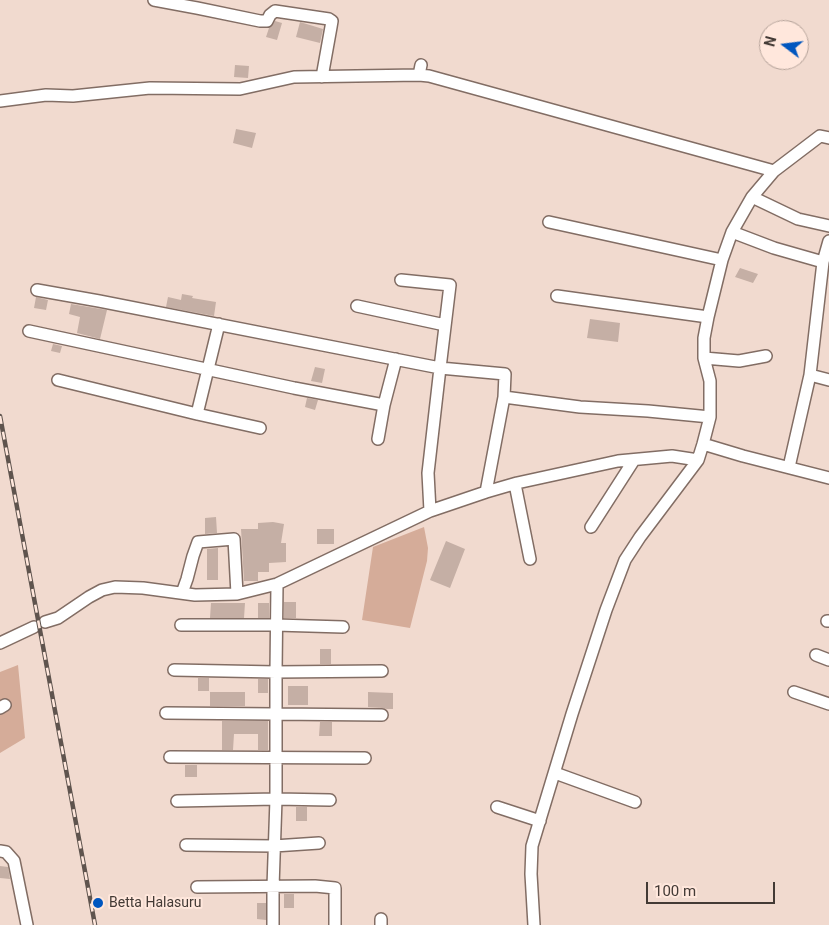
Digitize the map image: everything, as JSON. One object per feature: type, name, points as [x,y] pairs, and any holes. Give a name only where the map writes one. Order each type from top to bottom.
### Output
[{"type":"street","points":[[154,0],[260,21],[267,20],[275,11],[328,19],[332,21],[322,77]]},
{"type":"street","points":[[0,101],[46,95],[73,96],[150,88],[240,89],[294,77],[322,77],[420,70],[429,76],[774,171]]},
{"type":"street","points":[[534,925],[531,874],[532,846],[606,610],[625,560],[698,460],[703,444],[710,417],[710,381],[704,358],[704,338],[722,260],[732,232],[752,196],[774,171],[820,136],[829,138]]},
{"type":"street","points":[[752,196],[798,218],[829,226]]},
{"type":"street","points":[[549,222],[722,260]]},
{"type":"street","points":[[732,232],[774,248],[823,262]]},
{"type":"street","points":[[789,467],[810,375],[823,262],[829,241]]},
{"type":"street","points":[[401,280],[450,285],[428,472],[430,511]]},
{"type":"street","points":[[37,290],[440,368],[505,374],[504,397],[486,492]]},
{"type":"street","points":[[557,296],[708,317]]},
{"type":"street","points":[[357,306],[445,325]]},
{"type":"street","points":[[197,414],[219,324]]},
{"type":"street","points":[[29,331],[384,406]]},
{"type":"street","points":[[704,358],[739,361],[766,356]]},
{"type":"street","points":[[378,439],[396,359]]},
{"type":"street","points":[[810,375],[829,380]]},
{"type":"street","points":[[58,380],[260,428]]},
{"type":"street","points":[[504,397],[580,407],[710,417]]},
{"type":"street","points":[[703,444],[829,478]]},
{"type":"street","points":[[0,642],[58,618],[96,594],[114,587],[143,588],[195,595],[237,594],[277,584],[430,511],[486,492],[618,461],[672,456],[698,460]]},
{"type":"street","points":[[591,527],[634,460]]},
{"type":"street","points":[[514,484],[530,559]]},
{"type":"street","points":[[182,594],[198,542],[234,539],[237,594]]},
{"type":"street","points":[[273,925],[276,799],[277,584]]},
{"type":"street","points":[[181,626],[276,625],[343,627]]},
{"type":"street","points":[[816,655],[829,660]]},
{"type":"street","points":[[174,670],[276,672],[382,671]]},
{"type":"street","points":[[794,692],[829,704]]},
{"type":"street","points":[[166,713],[382,715]]},
{"type":"street","points":[[170,757],[364,758]]},
{"type":"street","points":[[554,773],[635,802]]},
{"type":"street","points":[[177,801],[330,800]]},
{"type":"street","points":[[497,807],[540,822]]},
{"type":"street","points":[[186,845],[274,846],[320,843]]},
{"type":"street","points":[[0,850],[6,852],[14,861],[27,925]]},
{"type":"street","points":[[197,887],[315,886],[335,888],[335,925]]},
{"type":"shaded area","points":[[424,527],[428,548],[427,561],[410,628],[362,620],[373,547]]},
{"type":"shaded area","points":[[18,665],[25,738],[0,753],[0,672]]},
{"type":"building","points":[[275,21],[282,23],[277,40],[266,37],[269,28]]},
{"type":"building","points":[[300,22],[323,29],[320,43],[296,37]]},
{"type":"building","points":[[235,65],[249,66],[248,78],[234,77]]},
{"type":"building","points":[[236,129],[256,133],[252,148],[233,143]]},
{"type":"building","points":[[740,268],[758,274],[753,283],[735,277]]},
{"type":"building","points":[[182,294],[193,296],[192,298],[216,302],[214,316],[166,307],[168,297],[181,300]]},
{"type":"building","points":[[36,297],[48,300],[46,310],[34,308]]},
{"type":"building","points":[[71,304],[107,310],[100,339],[77,333],[80,317],[69,314]]},
{"type":"building","points":[[590,319],[620,323],[618,342],[587,338]]},
{"type":"building","points":[[53,344],[62,346],[60,353],[51,351]]},
{"type":"building","points":[[315,367],[325,369],[322,383],[311,381]]},
{"type":"building","points":[[307,398],[318,400],[315,410],[305,407]]},
{"type":"building","points":[[216,517],[217,533],[205,534],[205,518]]},
{"type":"building","points":[[273,522],[284,524],[281,543],[286,543],[286,562],[269,563],[269,572],[258,572],[258,581],[244,581],[241,529],[258,529],[258,523]]},
{"type":"building","points":[[317,529],[334,529],[334,544],[317,544]]},
{"type":"building","points":[[446,541],[465,549],[450,588],[430,580]]},
{"type":"building","points":[[218,548],[218,580],[207,580],[207,549]]},
{"type":"building","points":[[284,602],[296,602],[296,618],[284,618]]},
{"type":"building","points":[[211,603],[245,603],[244,618],[210,618]]},
{"type":"building","points":[[258,603],[269,603],[269,618],[258,618]]},
{"type":"building","points":[[320,649],[331,649],[331,664],[320,664]]},
{"type":"building","points":[[198,678],[209,678],[209,691],[198,691]]},
{"type":"building","points":[[258,679],[268,679],[268,693],[258,693]]},
{"type":"building","points":[[288,686],[308,686],[308,705],[288,705]]},
{"type":"building","points":[[210,692],[245,692],[245,706],[210,706]]},
{"type":"building","points":[[368,692],[393,693],[393,709],[368,707]]},
{"type":"building","points":[[222,721],[268,721],[268,750],[258,750],[258,734],[234,734],[233,750],[222,750]]},
{"type":"building","points":[[320,722],[332,722],[332,736],[319,736]]},
{"type":"building","points":[[185,765],[197,765],[197,777],[185,777]]},
{"type":"building","points":[[296,807],[307,807],[307,821],[296,821]]},
{"type":"building","points":[[0,866],[8,867],[10,879],[0,878]]},
{"type":"building","points":[[284,894],[294,894],[294,908],[284,908]]},
{"type":"building","points":[[257,903],[266,903],[266,920],[257,919]]},
{"type":"railway","points":[[0,416],[95,925]]},
{"type":"place","name":"Betta Halasuru","points":[[98,903]]}]
